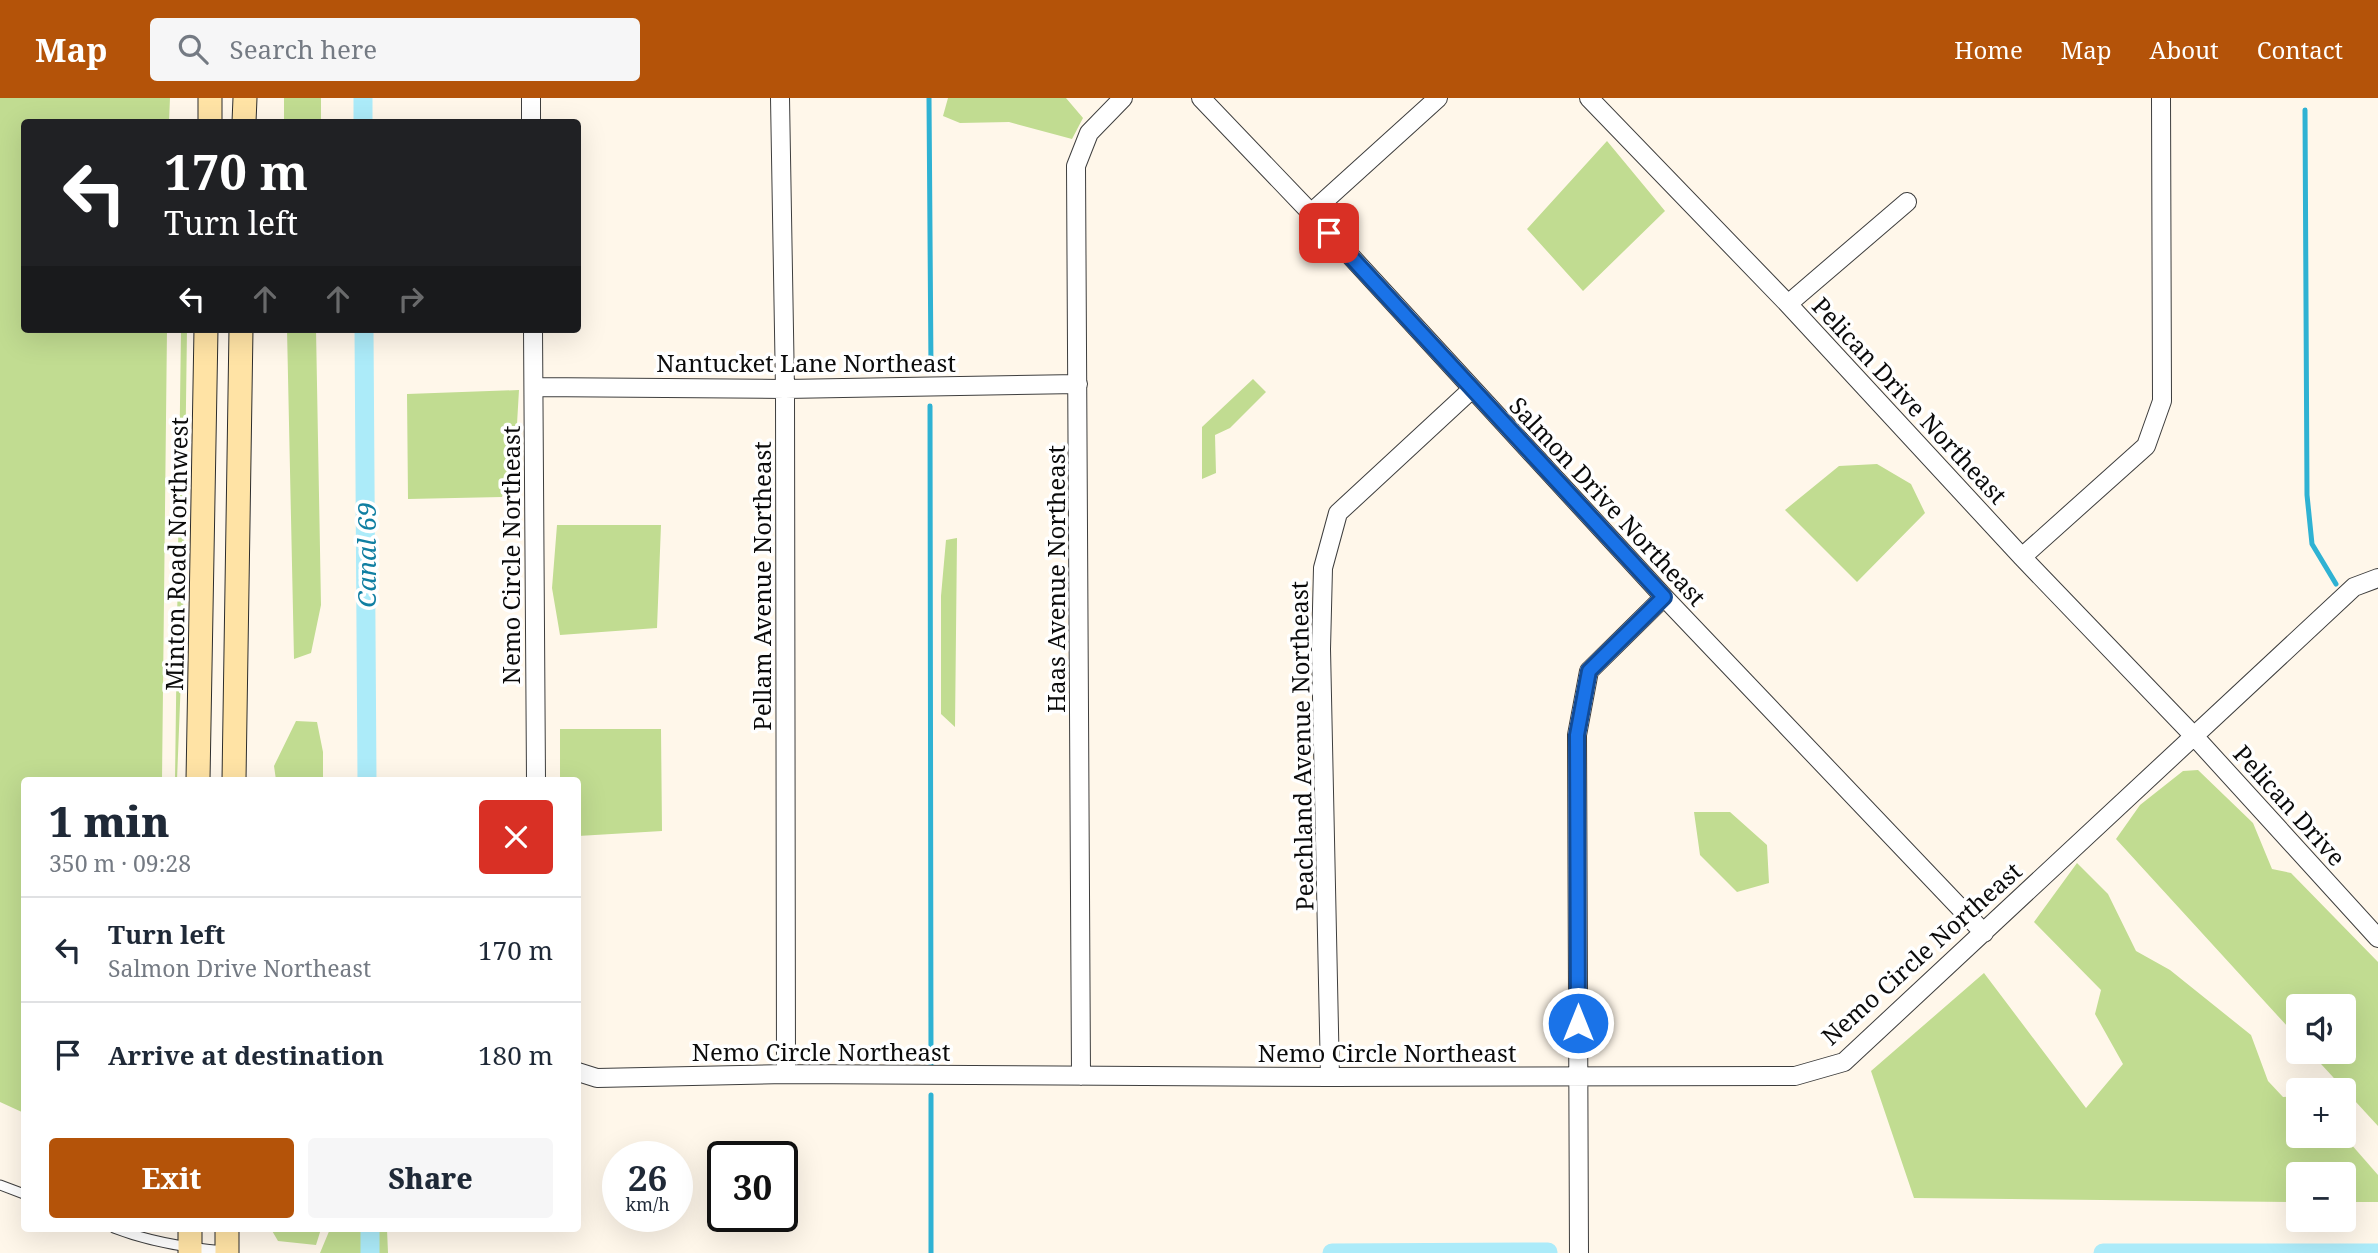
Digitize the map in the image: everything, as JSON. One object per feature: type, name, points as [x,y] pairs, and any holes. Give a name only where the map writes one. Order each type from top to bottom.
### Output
[{"type":"main road","points":[[210,98],[210,119]]},
{"type":"main road","points":[[244,119],[245,98]]},
{"type":"main road","name":"Minton Road Northwest","points":[[198,777],[206,333]]},
{"type":"main road","points":[[234,777],[241,333]]},
{"type":"street","points":[[531,98],[531,119]]},
{"type":"street","name":"Pellam Avenue Northeast","points":[[780,98],[785,389],[786,1074]]},
{"type":"street","name":"Haas Avenue Northeast","points":[[1081,1076],[1076,166],[1088,133],[1123,98]]},
{"type":"street","name":"Salmon Drive Northeast","points":[[1201,98],[1311,213],[1664,597],[1984,933]]},
{"type":"street","points":[[1311,213],[1438,98]]},
{"type":"street","name":"Pelican Drive Northeast","points":[[1588,98],[1788,304],[2022,557],[2194,736]]},
{"type":"street","points":[[2022,557],[2146,446],[2162,401],[2161,98]]},
{"type":"street","points":[[1788,304],[1907,202]]},
{"type":"street","name":"Nemo Circle Northeast","points":[[533,333],[536,777]]},
{"type":"street","name":"Nantucket Lane Northeast","points":[[534,387],[785,389],[1078,384]]},
{"type":"street","name":"Peachland Avenue Northeast","points":[[1330,1077],[1321,649],[1323,568],[1338,513],[1471,390]]},
{"type":"street","name":"Nemo Circle Northeast","points":[[581,1073],[597,1077],[786,1074],[1795,1076],[1844,1062],[2354,587],[2378,578]]},
{"type":"street","points":[[1579,1253],[1577,735],[1589,671],[1664,597]]},
{"type":"street","name":"Pelican Drive","points":[[2194,736],[2372,919],[2378,939]]},
{"type":"lane","points":[[0,1185],[21,1193]]},
{"type":"lane","points":[[123,1232],[132,1236],[190,1243],[227,1244]]},
{"type":"green space","points":[[0,98],[170,98],[169,119],[21,119],[21,333],[167,333],[162,777],[21,777],[21,1112],[0,1102]]},
{"type":"green space","points":[[284,98],[321,98],[321,119],[284,119]]},
{"type":"green space","points":[[948,98],[1066,98],[1083,118],[1072,139],[1009,122],[960,123],[943,116]]},
{"type":"green space","points":[[1607,141],[1665,211],[1583,291],[1527,229]]},
{"type":"green space","points":[[181,333],[187,333],[183,627],[175,777]]},
{"type":"green space","points":[[287,333],[316,333],[321,605],[311,653],[294,659]]},
{"type":"green space","points":[[1253,379],[1266,392],[1230,428],[1215,435],[1216,473],[1202,479],[1202,427]]},
{"type":"green space","points":[[519,390],[516,441],[502,497],[408,499],[407,394]]},
{"type":"green space","points":[[1877,464],[1911,484],[1925,513],[1857,582],[1785,510],[1839,466]]},
{"type":"green space","points":[[557,525],[661,525],[657,628],[560,635],[552,588]]},
{"type":"green space","points":[[957,538],[955,727],[941,714],[941,596],[946,540]]},
{"type":"green space","points":[[296,721],[317,722],[323,752],[323,777],[276,777],[274,766]]},
{"type":"green space","points":[[560,729],[661,729],[662,831],[581,836],[581,777],[560,777]]},
{"type":"green space","points":[[2198,770],[2253,823],[2272,869],[2291,873],[2378,962],[2378,1126],[2356,1102],[2356,1078],[2334,1078],[2321,1064],[2356,1064],[2356,994],[2286,994],[2286,1025],[2116,839],[2140,805],[2183,771]]},
{"type":"green space","points":[[1694,812],[1730,812],[1767,845],[1769,883],[1737,892],[1700,855]]},
{"type":"green space","points":[[2077,863],[2108,894],[2136,951],[2170,970],[2251,1035],[2268,1081],[2283,1097],[2286,1097],[2286,1148],[2354,1148],[2378,1175],[2378,1202],[2356,1202],[2356,1162],[2286,1162],[2286,1202],[1914,1198],[1871,1071],[1984,973],[2086,1108],[2123,1064],[2095,1014],[2101,990],[2034,922]]},
{"type":"green space","points":[[273,1232],[320,1232],[316,1245],[278,1241]]},
{"type":"green space","points":[[329,1232],[387,1232],[388,1253],[320,1253]]},
{"type":"waterway","name":"Canal 69","points":[[363,98],[363,119]]},
{"type":"waterway","points":[[929,98],[931,369]]},
{"type":"waterway","points":[[2305,110],[2307,495],[2312,544],[2336,584]]},
{"type":"waterway","name":"Canal 69","points":[[364,333],[367,777]]},
{"type":"waterway","points":[[930,406],[931,1065]]},
{"type":"waterway","points":[[931,1095],[931,1253]]},
{"type":"waterway","name":"Canal 69","points":[[370,1232],[370,1253]]},
{"type":"waterway","points":[[1332,1253],[1548,1252]]},
{"type":"waterway","points":[[2103,1253],[2378,1253]]},
{"type":"route","points":[[1329,233],[1664,597],[1589,671],[1581,708],[1577,735],[1578,1023]]}]
